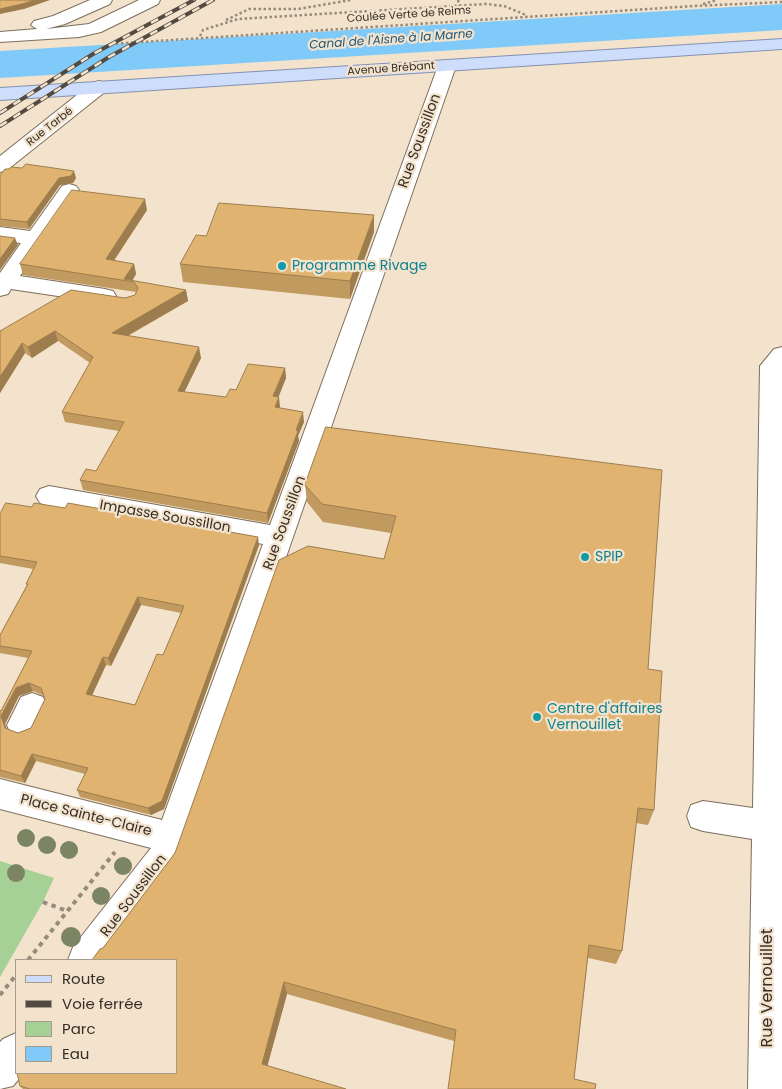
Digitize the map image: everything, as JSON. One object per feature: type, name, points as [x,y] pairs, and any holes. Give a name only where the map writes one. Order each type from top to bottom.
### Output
[{"type":"main road","name":"Avenue Brébant","points":[[0,94],[782,44]]},
{"type":"street","points":[[0,29],[26,28],[59,20],[104,0]]},
{"type":"street","points":[[0,37],[79,32],[95,28],[152,0]]},
{"type":"street","name":"Rue Soussillon","points":[[87,959],[166,855],[447,66]]},
{"type":"street","name":"Rue Tarbé","points":[[0,166],[99,87]]},
{"type":"street","points":[[69,190],[3,285],[128,299]]},
{"type":"street","points":[[0,234],[34,238]]},
{"type":"street","name":"Rue Vernouillet","points":[[767,1089],[769,826],[777,648],[777,449],[772,366],[782,355]]},
{"type":"street","name":"Impasse Soussillon","points":[[49,496],[280,537]]},
{"type":"street","name":"Place Sainte-Claire","points":[[0,794],[172,838]]},
{"type":"street","points":[[703,816],[769,826]]},
{"type":"street","points":[[0,1073],[15,1053]]},
{"type":"path","points":[[212,27],[250,9],[298,9],[351,0]]},
{"type":"path","points":[[458,0],[460,7]]},
{"type":"path","points":[[698,6],[717,0]]},
{"type":"path","name":"Coulée Verte de Reims","points":[[107,44],[528,16],[782,2]]},
{"type":"path","points":[[200,37],[203,30],[238,19],[486,4],[504,6],[528,16]]},
{"type":"path","points":[[29,959],[133,828]]},
{"type":"path","points":[[43,902],[68,911]]},
{"type":"path","points":[[0,995],[15,976]]},
{"type":"green space","points":[[0,861],[54,878],[43,902],[0,977]]},
{"type":"water","name":"Canal de l'Aisne à la Marne","points":[[782,4],[782,30],[0,78],[0,51]]},
{"type":"building","points":[[0,0],[35,0],[0,9]]},
{"type":"building","points":[[26,164],[74,171],[71,176],[59,178],[27,222],[0,219],[0,175],[5,169],[11,167],[22,168]]},
{"type":"building","points":[[72,190],[145,199],[106,259],[134,264],[124,279],[186,290],[112,333],[199,347],[178,391],[226,397],[230,389],[236,390],[248,364],[285,368],[273,396],[279,397],[275,407],[303,412],[296,430],[298,431],[267,513],[80,480],[86,469],[96,471],[124,422],[62,412],[93,357],[55,331],[28,347],[22,343],[0,377],[0,331],[71,290],[125,298],[135,295],[138,288],[134,282],[20,264]]},
{"type":"building","name":"Programme Rivage","points":[[219,203],[374,215],[350,281],[180,264],[196,235],[206,236]]},
{"type":"building","points":[[0,236],[15,238],[0,259]]},
{"type":"building","points":[[326,427],[662,470],[648,669],[662,671],[654,810],[638,808],[622,951],[589,945],[574,1079],[596,1084],[595,1089],[448,1089],[456,1030],[284,982],[262,1064],[346,1089],[30,1089],[20,1086],[17,1074],[178,1074],[178,959],[93,959],[175,853],[279,560],[308,546],[384,559],[396,516],[322,504],[305,485]]},
{"type":"building","points":[[6,503],[32,507],[34,503],[65,508],[68,503],[258,537],[162,801],[148,808],[77,790],[88,768],[32,754],[21,776],[0,770],[0,710],[32,651],[0,646],[0,635],[28,584],[26,584],[37,562],[0,556],[0,514]],"holes":[[[138,597],[184,606],[163,655],[157,654],[135,705],[86,694],[103,657],[108,658]],[[29,683],[41,688],[45,699],[31,728],[18,733],[5,728],[1,716],[16,688]]]},
{"type":"railway","points":[[0,113],[93,54],[194,0]]},
{"type":"railway","points":[[0,126],[109,57],[213,0]]},
{"type":"place","name":"Programme Rivage","points":[[282,266]]},
{"type":"place","name":"SPIP","points":[[585,557]]},
{"type":"place","name":"Centre d'affaires Vernouillet","points":[[537,717]]}]
